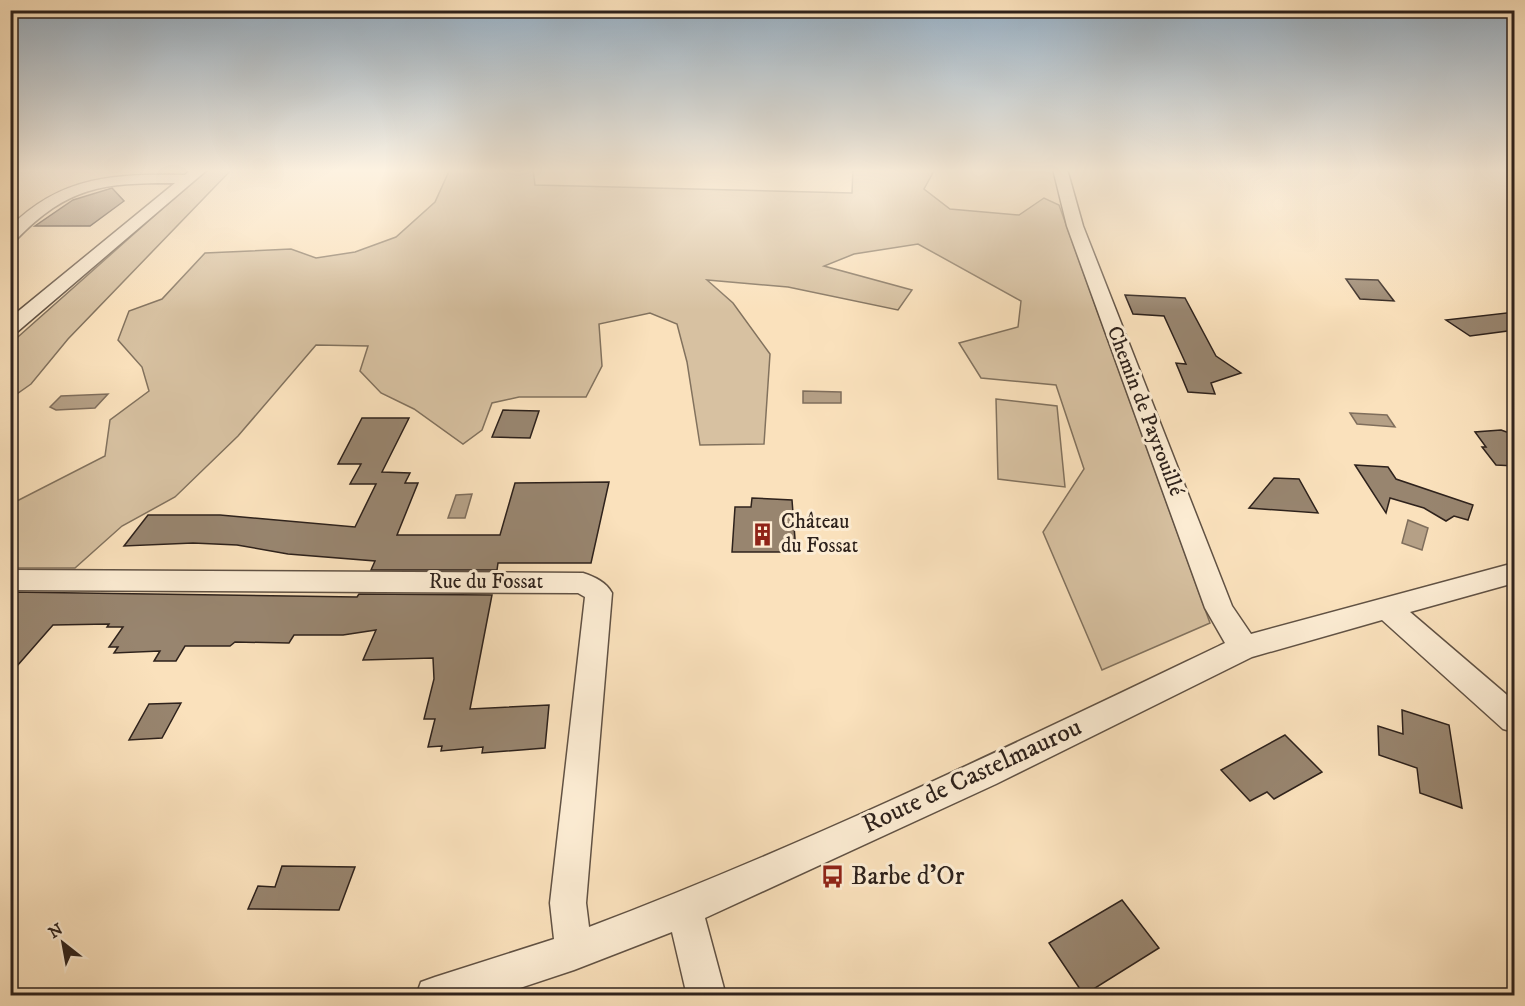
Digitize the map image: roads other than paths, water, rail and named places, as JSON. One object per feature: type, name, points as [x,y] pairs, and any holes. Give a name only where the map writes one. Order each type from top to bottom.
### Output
[{"type":"street","points":[[10,237],[31,216]]},
{"type":"street","points":[[10,328],[145,216]]},
{"type":"street","name":"Chemin de Payrouillé","points":[[1072,216],[1219,608],[1233,633],[1245,647]]},
{"type":"street","name":"Route de Castelmaurou","points":[[435,996],[574,951],[684,909],[985,773],[1245,647],[1515,573]]},
{"type":"street","name":"Rue du Fossat","points":[[10,580],[583,583],[599,593],[568,903],[574,951]]},
{"type":"street","points":[[1386,607],[1515,719]]},
{"type":"street","points":[[684,909],[707,996]]},
{"type":"place","name":"Château du Fossat","points":[[763,534]]},
{"type":"place","name":"Barbe d'Or","points":[[833,876]]}]
